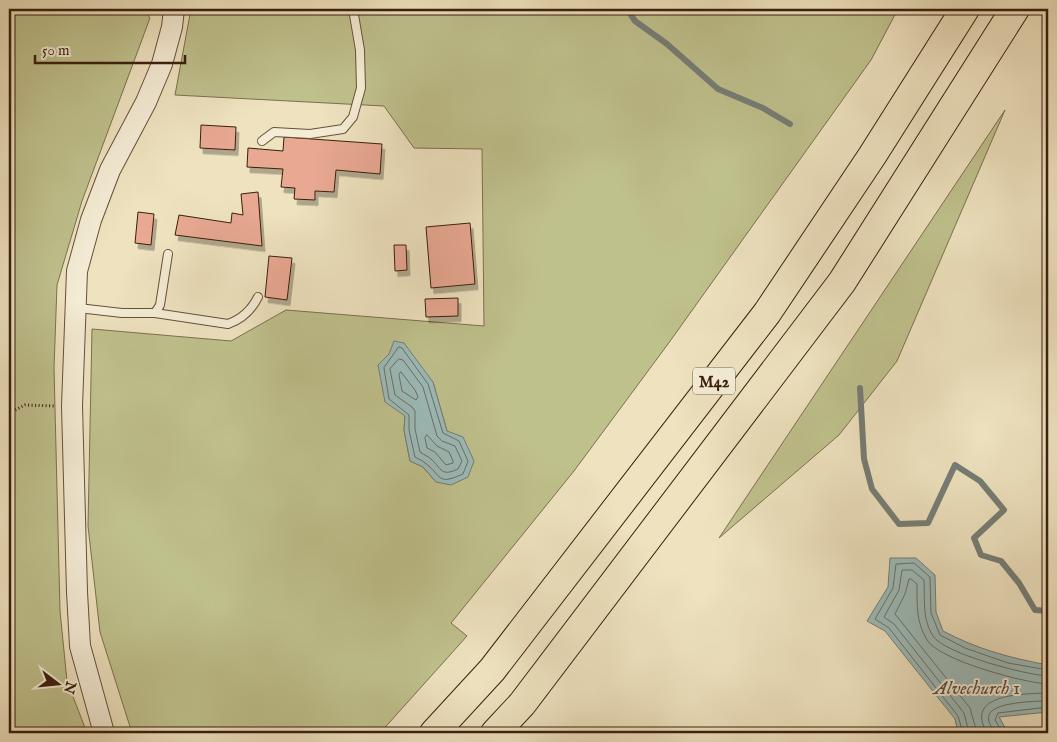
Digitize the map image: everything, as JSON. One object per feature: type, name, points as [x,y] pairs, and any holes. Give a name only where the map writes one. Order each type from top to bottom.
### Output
[{"type":"highway","name":"M42","points":[[434,733],[492,670],[767,312],[872,156],[965,9]]},
{"type":"highway","name":"M42","points":[[496,733],[522,704],[842,282],[1015,9]]},
{"type":"street","points":[[104,733],[80,646],[72,406],[77,271],[91,220],[110,170],[146,102],[162,64],[172,27],[174,9]]},
{"type":"lane","points":[[262,141],[274,132],[310,134],[342,129],[353,117],[361,88],[360,50],[353,9]]},
{"type":"lane","points":[[155,313],[160,305],[168,254]]},
{"type":"lane","points":[[76,308],[122,313],[155,313],[228,324],[239,320],[253,307],[258,297]]},
{"type":"path","points":[[9,412],[25,405],[72,406]]},
{"type":"green space","points":[[144,9],[150,18],[82,201],[57,285],[54,368],[60,611],[67,681],[87,733],[9,733],[9,10]]},
{"type":"green space","points":[[191,9],[898,9],[871,60],[668,344],[574,471],[451,623],[467,636],[380,733],[132,733],[100,632],[88,526],[92,329],[231,341],[286,310],[484,326],[482,149],[414,148],[384,106],[175,95]],"holes":[[[389,354],[433,382],[447,431],[436,482],[423,467],[410,461],[404,430],[405,416],[378,365]]]},
{"type":"green space","points":[[1005,110],[897,361],[839,435],[719,538]]},
{"type":"water","points":[[394,341],[404,343],[433,382],[447,431],[463,437],[474,461],[468,477],[451,485],[436,482],[423,467],[410,461],[404,430],[405,416],[385,402],[378,365],[389,354]]},
{"type":"water","name":"Alvechurch 1","points":[[890,558],[916,558],[935,575],[936,612],[943,631],[968,643],[994,652],[1048,665],[1048,712],[999,717],[1008,733],[958,733],[955,719],[885,631],[867,621],[888,587]]},
{"type":"building","points":[[201,125],[236,127],[235,150],[200,148]]},
{"type":"building","points":[[284,137],[382,144],[380,174],[336,170],[334,192],[315,191],[315,200],[294,199],[295,188],[281,187],[283,169],[247,167],[248,148],[283,151]]},
{"type":"building","points":[[258,192],[262,246],[175,235],[179,215],[231,223],[232,213],[243,215],[241,194]]},
{"type":"building","points":[[138,212],[154,214],[151,245],[135,243]]},
{"type":"building","points":[[470,223],[475,284],[431,288],[426,227]]},
{"type":"building","points":[[394,245],[406,245],[407,270],[395,271]]},
{"type":"building","points":[[269,256],[292,258],[287,300],[265,297]]},
{"type":"building","points":[[458,298],[458,316],[426,317],[425,299]]},
{"type":"waterway","points":[[627,9],[635,21],[667,44],[718,89],[763,108],[790,124]]},
{"type":"waterway","points":[[860,388],[864,459],[872,489],[899,524],[928,523],[955,465],[980,481],[1004,510],[974,538],[981,555],[1001,561],[1019,583],[1035,610],[1048,611]]}]
